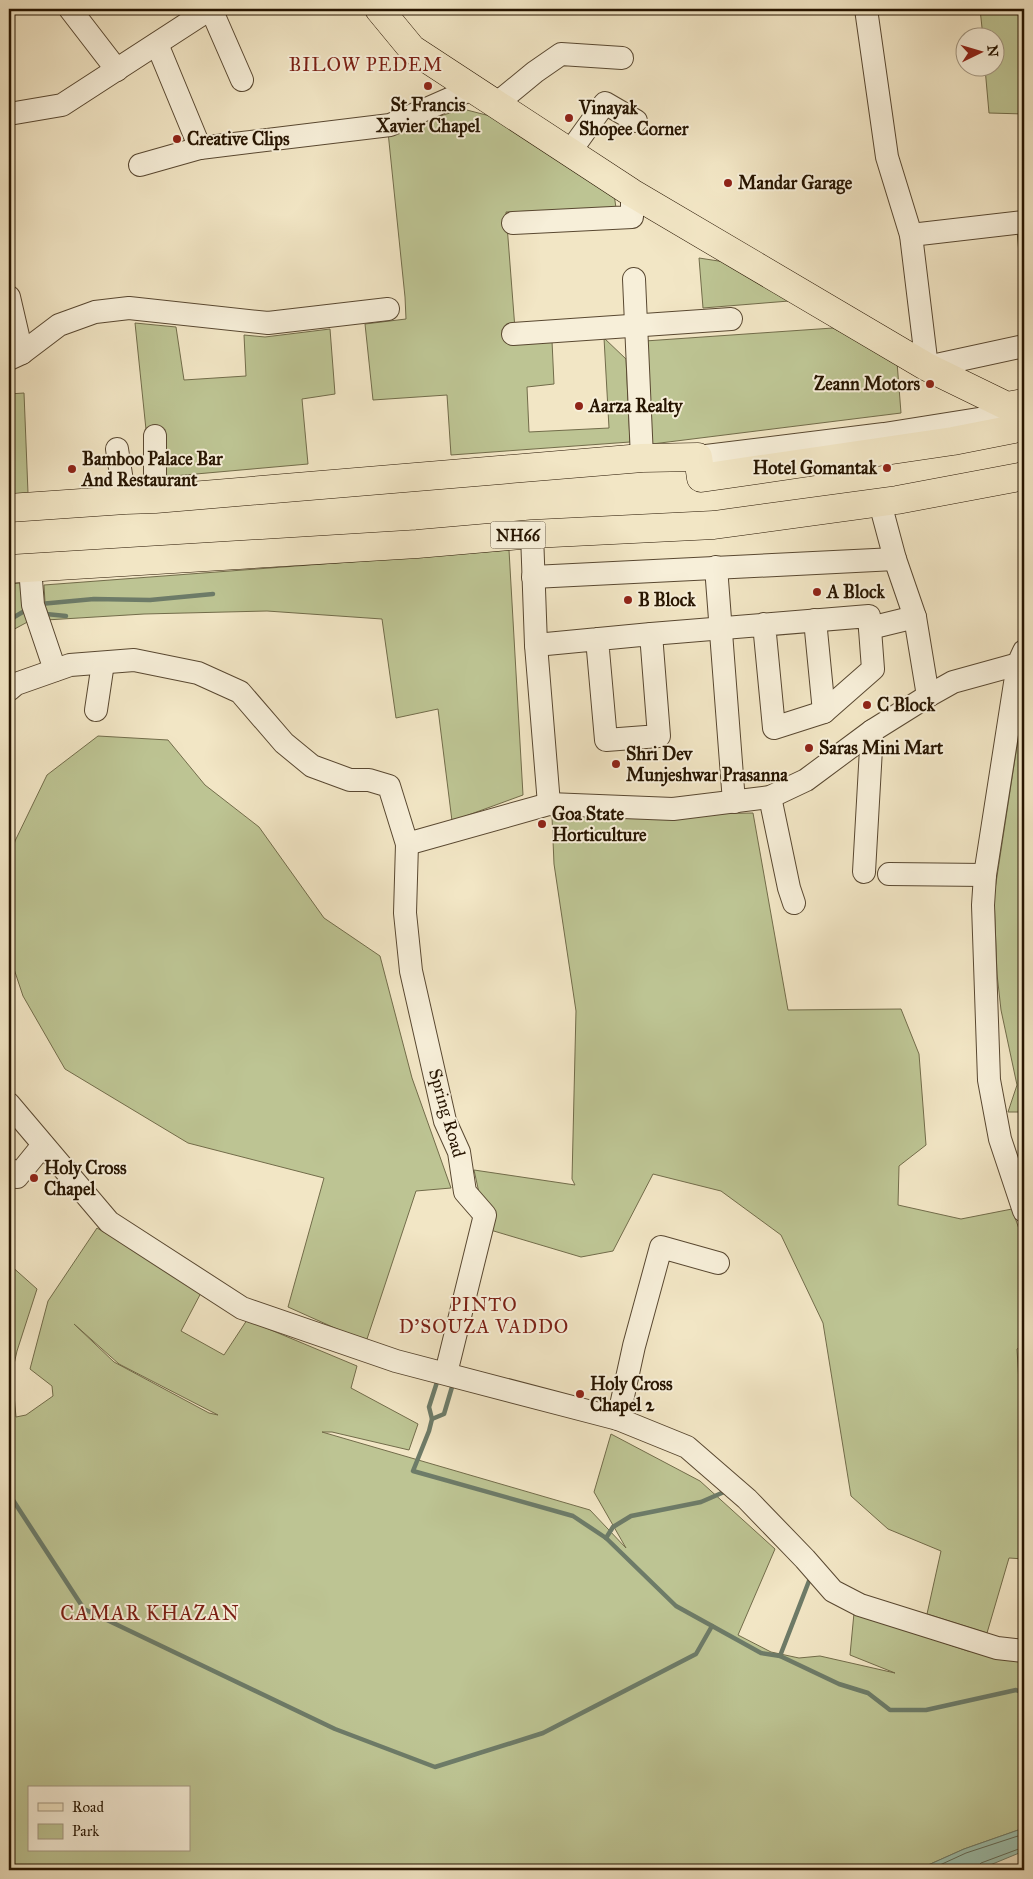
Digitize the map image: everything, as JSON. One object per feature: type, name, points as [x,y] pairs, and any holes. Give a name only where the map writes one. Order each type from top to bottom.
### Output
[{"type":"main road","points":[[379,9],[412,49],[632,193],[927,367],[1016,404]]},
{"type":"main road","points":[[9,508],[155,499],[642,458],[698,457],[701,478],[954,441],[1024,427]]},
{"type":"main road","name":"NH66","points":[[20,568],[417,544],[532,534],[714,526],[880,503],[1024,476]]},
{"type":"street","points":[[70,9],[117,70]]},
{"type":"street","points":[[9,114],[62,106],[210,9],[242,80]]},
{"type":"street","points":[[866,9],[887,157],[910,235],[927,367],[1024,346]]},
{"type":"street","points":[[157,44],[200,148]]},
{"type":"street","points":[[496,104],[535,72],[561,54],[622,58]]},
{"type":"street","points":[[140,165],[200,148],[390,125],[472,89]]},
{"type":"street","points":[[569,153],[605,103],[636,121]]},
{"type":"street","points":[[512,223],[632,217],[632,193]]},
{"type":"street","points":[[910,235],[1024,222]]},
{"type":"street","points":[[634,279],[642,458]]},
{"type":"street","points":[[9,297],[15,356],[59,325],[95,312],[129,308],[268,323],[388,310]]},
{"type":"street","points":[[513,334],[731,319]]},
{"type":"street","points":[[698,457],[884,434],[991,417],[1016,404]]},
{"type":"street","points":[[155,436],[155,499]]},
{"type":"street","points":[[117,449],[125,500]]},
{"type":"street","points":[[880,503],[895,560],[915,617],[928,696]]},
{"type":"street","points":[[532,534],[536,645],[549,804]]},
{"type":"street","points":[[534,577],[895,560]]},
{"type":"street","points":[[716,567],[734,802]]},
{"type":"street","points":[[20,568],[55,670]]},
{"type":"street","points":[[536,645],[764,624],[869,616],[873,669],[824,712],[774,728],[764,624]]},
{"type":"street","points":[[870,628],[915,617]]},
{"type":"street","points":[[815,620],[824,712]]},
{"type":"street","points":[[597,639],[606,740],[659,736],[651,634]]},
{"type":"street","points":[[9,690],[16,684],[70,665],[134,660],[198,673],[240,692],[284,743],[312,766],[350,780],[369,780],[389,786],[407,844],[549,804],[673,809],[770,797],[806,780],[872,731],[953,682],[1021,658],[985,875],[983,905],[989,1080],[1000,1139],[1024,1211]]},
{"type":"street","points":[[96,710],[103,663]]},
{"type":"street","points":[[864,872],[872,731]]},
{"type":"street","points":[[770,797],[792,895]]},
{"type":"street","name":"Spring Road","points":[[407,844],[405,913],[412,971],[445,1122],[460,1152],[465,1192],[484,1215],[449,1374]]},
{"type":"street","points":[[889,874],[985,875]]},
{"type":"street","points":[[9,1104],[109,1222],[242,1308],[396,1361],[618,1419],[686,1447],[747,1499],[833,1591],[870,1608],[997,1648],[1024,1651]]},
{"type":"street","points":[[9,1169],[17,1177],[43,1145]]},
{"type":"street","points":[[618,1419],[634,1346],[661,1247],[718,1263]]},
{"type":"green space","points":[[980,9],[1024,9],[1024,114],[989,113],[986,78],[1006,78],[1006,28],[982,28]]},
{"type":"green space","points":[[463,109],[490,116],[614,194],[616,208],[506,212],[516,342],[552,341],[554,384],[527,387],[529,432],[609,428],[604,338],[626,359],[630,442],[451,455],[447,395],[373,400],[365,324],[406,319],[388,132]]},
{"type":"green space","points":[[1024,229],[1024,313],[1017,230]]},
{"type":"green space","points":[[699,258],[725,262],[789,301],[703,308]]},
{"type":"green space","points":[[135,323],[176,327],[184,380],[246,376],[244,335],[265,337],[330,329],[335,394],[302,399],[308,464],[151,478]]},
{"type":"green space","points":[[833,328],[897,362],[901,413],[652,444],[645,341]]},
{"type":"green space","points":[[24,393],[28,493],[9,495],[9,394]]},
{"type":"green space","points":[[509,550],[523,795],[452,821],[438,709],[396,718],[382,619],[267,611],[144,614],[46,620],[44,585]]},
{"type":"green space","points":[[21,583],[33,619],[9,632],[9,584]]},
{"type":"green space","points":[[1024,711],[1024,1112],[1008,1112],[1017,1085],[1001,1010],[997,974],[994,896]]},
{"type":"green space","points":[[98,736],[168,740],[205,785],[259,827],[324,918],[380,956],[412,1078],[451,1188],[416,1191],[366,1342],[288,1307],[324,1178],[188,1143],[65,1069],[23,996],[9,954],[9,865],[15,841],[47,775]]},
{"type":"green space","points":[[753,813],[788,1010],[901,1009],[919,1054],[926,1145],[899,1166],[898,1205],[961,1219],[1012,1209],[1024,1243],[1024,1345],[1017,1349],[1022,1434],[1024,1438],[1024,1559],[1009,1558],[987,1633],[927,1614],[941,1551],[888,1529],[851,1496],[823,1323],[781,1235],[721,1191],[653,1174],[613,1251],[581,1257],[487,1229],[474,1170],[575,1185],[572,1179],[576,1011],[554,864],[552,817]]},
{"type":"green space","points":[[97,1228],[203,1289],[181,1331],[224,1355],[247,1320],[357,1366],[351,1388],[418,1424],[409,1450],[332,1432],[322,1432],[590,1510],[626,1548],[594,1492],[611,1434],[700,1481],[775,1549],[738,1635],[771,1652],[799,1658],[820,1656],[895,1673],[850,1655],[854,1613],[968,1651],[1024,1659],[1024,1828],[964,1849],[917,1870],[9,1870],[9,1264],[37,1289],[12,1373],[16,1417],[26,1415],[53,1396],[52,1386],[30,1369],[48,1301]],"holes":[[[74,1324],[119,1364],[218,1415],[209,1413],[114,1362]]]},
{"type":"water","points":[[1024,1828],[1024,1851],[978,1870],[917,1870],[964,1849]]},
{"type":"waterway","points":[[40,604],[94,599],[150,600],[213,594]]},
{"type":"waterway","points":[[9,620],[28,609]]},
{"type":"waterway","points":[[45,610],[46,614],[66,616]]},
{"type":"waterway","points":[[438,1379],[429,1407],[432,1419],[429,1431],[413,1471],[573,1516],[606,1538],[676,1606],[761,1653],[780,1656],[839,1684],[868,1693],[890,1710],[926,1710],[1016,1690],[1024,1693]]},
{"type":"waterway","points":[[432,1419],[444,1414],[452,1387]]},
{"type":"waterway","points":[[606,1538],[613,1527],[631,1516],[701,1502],[724,1492]]},
{"type":"waterway","points":[[9,1494],[84,1609],[335,1729],[435,1767],[543,1733],[696,1654],[712,1626]]},
{"type":"waterway","points":[[780,1656],[809,1581]]},
{"type":"place","name":"St Francis Xavier Chapel","points":[[428,86]]},
{"type":"place","name":"Vinayak Shopee Corner","points":[[569,118]]},
{"type":"place","name":"Creative Clips","points":[[177,139]]},
{"type":"place","name":"Mandar Garage","points":[[728,183]]},
{"type":"place","name":"Zeann Motors","points":[[930,384]]},
{"type":"place","name":"Aarza Realty","points":[[579,406]]},
{"type":"place","name":"Hotel Gomantak","points":[[887,468]]},
{"type":"place","name":"Bamboo Palace Bar And Restaurant","points":[[72,469]]},
{"type":"place","name":"A Block","points":[[817,592]]},
{"type":"place","name":"B Block","points":[[628,600]]},
{"type":"place","name":"C Block","points":[[867,705]]},
{"type":"place","name":"Saras Mini Mart","points":[[809,748]]},
{"type":"place","name":"Shri Dev Munjeshwar Prasanna","points":[[616,764]]},
{"type":"place","name":"Goa State Horticulture","points":[[542,824]]},
{"type":"place","name":"Holy Cross Chapel","points":[[34,1178]]},
{"type":"place","name":"Holy Cross Chapel 2","points":[[580,1394]]},
{"type":"district","name":"BILOW PEDEM","points":[[366,64]]},
{"type":"district","name":"PINTO D’SOUZA VADDO","points":[[484,1315]]},
{"type":"district","name":"CAMAR KHAZAN","points":[[150,1613]]}]
